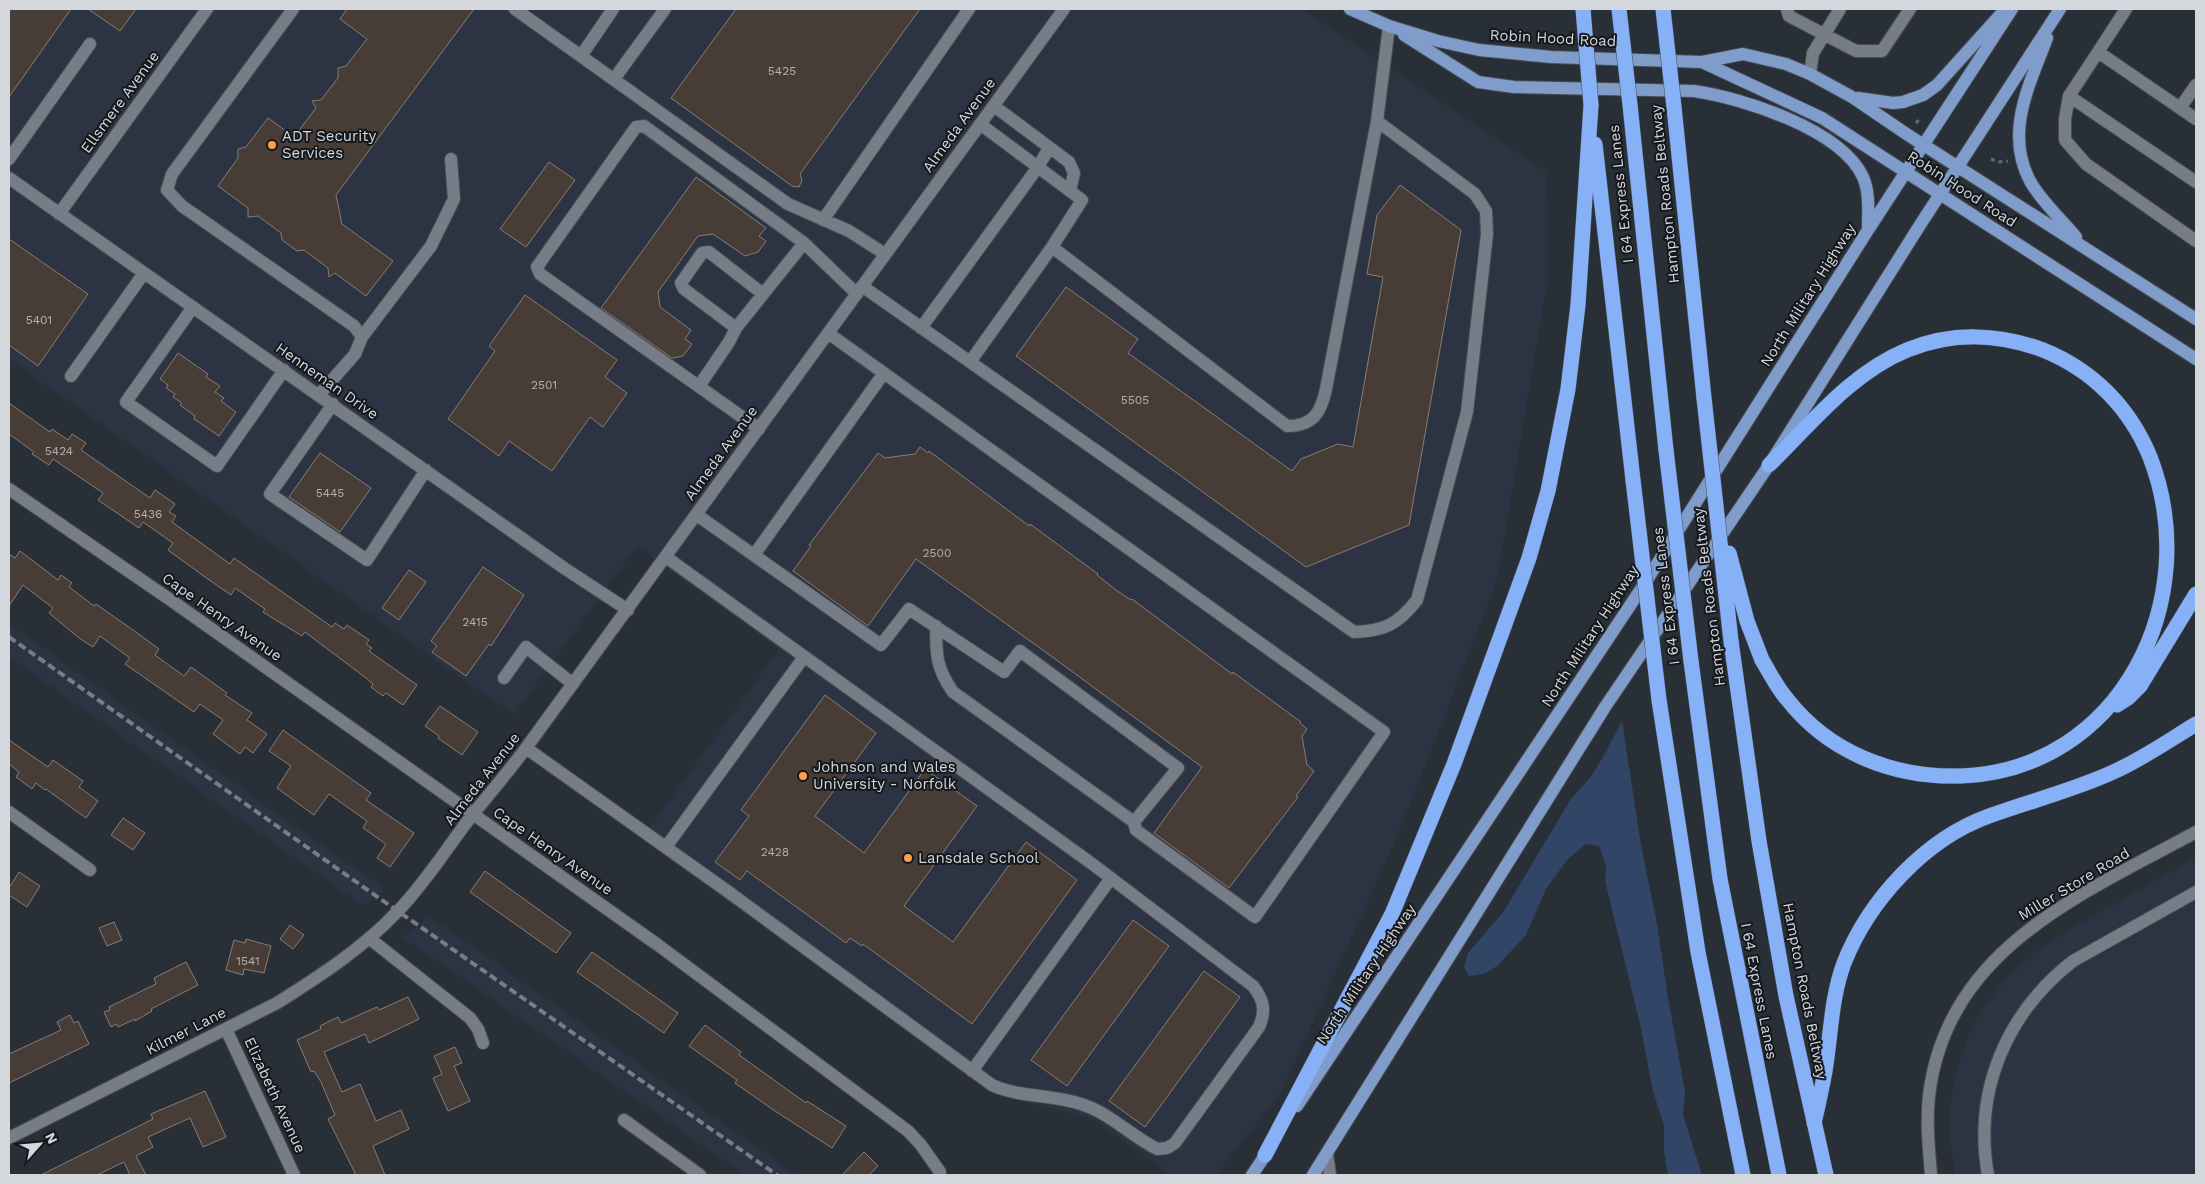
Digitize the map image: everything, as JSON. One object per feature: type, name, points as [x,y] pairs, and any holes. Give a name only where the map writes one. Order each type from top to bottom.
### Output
[{"type":"highway","points":[[1583,9],[1591,105],[1659,700],[1698,952],[1743,1175]]},
{"type":"highway","name":"I 64 Express Lanes","points":[[1619,9],[1666,450],[1691,661],[1720,879],[1778,1175]]},
{"type":"highway","name":"Hampton Roads Beltway","points":[[1664,9],[1731,641],[1759,841],[1784,986],[1826,1175]]},
{"type":"highway","points":[[1265,1155],[1392,914],[1454,764],[1529,558],[1548,490],[1568,389],[1578,305],[1591,105]]},
{"type":"highway","points":[[1716,505],[1747,621],[1762,660],[1786,698],[1805,720],[1842,748],[1868,761],[1919,775],[1943,777],[1978,775],[2014,768],[2036,761],[2063,747],[2107,710],[2133,675],[2151,641],[2165,592],[2169,560],[2169,528],[2165,500],[2158,478],[2141,434],[2125,410],[2106,389],[2083,371],[2058,356],[2010,340],[1987,336],[1960,337],[1933,342],[1907,350],[1862,376],[1769,465]]},
{"type":"highway","points":[[2107,710],[2128,698],[2140,686],[2196,594]]},
{"type":"highway","points":[[1814,1123],[1825,1070],[1828,1039],[1837,989],[1844,963],[1863,926],[1882,897],[1906,871],[1932,848],[1959,830],[1988,816],[2062,793],[2111,773],[2139,759],[2196,724]]},
{"type":"main road","name":"Robin Hood Road","points":[[1350,9],[1389,26],[1438,41],[1479,50],[1514,54],[1702,62],[1743,54],[1786,64],[1810,74],[1852,97],[2196,319]]},
{"type":"main road","points":[[1852,97],[1893,103],[1903,102],[1923,95],[1937,85],[2006,9]]},
{"type":"main road","name":"North Military Highway","points":[[1252,1175],[1645,583],[1868,230],[2012,9]]},
{"type":"main road","points":[[1313,1175],[1605,707],[1769,465],[1940,194],[2058,12]]},
{"type":"main road","points":[[2058,12],[2022,106],[2018,138],[2021,159],[2030,182],[2088,250]]},
{"type":"main road","points":[[1389,26],[1478,82],[1514,87],[1694,91],[1722,95],[1765,110],[1816,133],[1846,154],[1855,164],[1863,177],[1868,193],[1868,230]]},
{"type":"main road","name":"Robin Hood Road","points":[[1702,62],[1822,118],[2196,359]]},
{"type":"street","name":"Ellsmere Avenue","points":[[59,214],[207,9]]},
{"type":"street","points":[[293,9],[172,174],[167,190],[182,206],[354,326],[362,337]]},
{"type":"street","points":[[515,9],[788,204],[850,231],[885,254]]},
{"type":"street","points":[[581,56],[613,9]]},
{"type":"street","points":[[614,79],[665,9]]},
{"type":"street","points":[[822,220],[970,9]]},
{"type":"street","name":"Almeda Avenue","points":[[398,911],[426,879],[628,610],[1064,9]]},
{"type":"street","points":[[1787,9],[1789,16],[1824,36],[1856,51],[1882,51],[1910,9]]},
{"type":"street","points":[[1810,74],[1813,53],[1840,9]]},
{"type":"street","points":[[2126,9],[2069,96],[2065,118],[2065,140],[2086,164],[2196,241]]},
{"type":"street","points":[[1052,247],[1287,426],[1298,426],[1312,420],[1322,406],[1377,121],[1389,26]]},
{"type":"street","points":[[9,159],[90,44]]},
{"type":"street","points":[[2098,52],[2196,119]]},
{"type":"street","points":[[2180,108],[2196,85]]},
{"type":"street","points":[[2069,96],[2196,182]]},
{"type":"street","points":[[994,106],[1069,162],[1074,173],[1070,191]]},
{"type":"street","points":[[759,429],[540,274],[537,267],[636,127],[644,126],[804,243],[859,290],[921,328],[1354,632],[1377,631],[1403,618],[1417,600],[1467,412],[1487,234],[1486,211],[1475,194],[1377,121]]},
{"type":"street","points":[[970,362],[1052,247],[1082,200],[980,124]]},
{"type":"street","points":[[921,328],[1038,167],[1049,148]]},
{"type":"street","points":[[319,395],[355,354],[362,337],[431,246],[454,199],[451,159]]},
{"type":"street","name":"Henneman Drive","points":[[9,178],[564,568],[628,610]]},
{"type":"street","points":[[699,386],[729,342],[736,328],[804,243]]},
{"type":"street","points":[[736,328],[684,289],[681,282],[702,253],[709,252],[763,294]]},
{"type":"street","points":[[71,376],[144,272]]},
{"type":"street","points":[[193,307],[126,402],[217,466],[284,370]]},
{"type":"street","points":[[828,334],[1384,732],[1254,918],[1136,830],[1134,822],[953,692],[942,676],[936,654],[936,626]]},
{"type":"street","points":[[754,554],[884,373]]},
{"type":"street","points":[[333,404],[270,494],[367,560],[426,470]]},
{"type":"street","name":"Cape Henry Avenue","points":[[9,489],[172,601],[718,989],[908,1131],[922,1144],[940,1172]]},
{"type":"street","points":[[697,515],[881,644],[909,608],[1004,672],[1020,651],[1178,768],[1134,822]]},
{"type":"street","points":[[526,748],[666,847],[992,1085],[1006,1092],[1062,1099],[1082,1104],[1102,1113],[1157,1149],[1167,1148],[1175,1143],[1259,1027],[1263,1017],[1264,1005],[1260,994],[1254,986],[1111,878],[666,557]]},
{"type":"street","points":[[504,678],[526,647],[573,684]]},
{"type":"street","points":[[666,847],[804,657]]},
{"type":"street","points":[[9,812],[90,870]]},
{"type":"street","name":"Miller Store Road","points":[[1931,1175],[1927,1131],[1929,1096],[1936,1060],[1947,1030],[1959,1007],[1979,977],[2019,936],[2048,915],[2196,832]]},
{"type":"street","points":[[972,1071],[1111,878]]},
{"type":"street","points":[[1988,1175],[1983,1136],[1988,1090],[2004,1044],[2032,999],[2057,973],[2073,961],[2196,892]]},
{"type":"street","name":"Kilmer Lane","points":[[9,1138],[277,1003],[311,982],[369,938],[398,911]]},
{"type":"street","points":[[369,938],[470,1018],[478,1029],[483,1043]]},
{"type":"street","name":"Elizabeth Avenue","points":[[226,1029],[294,1175]]},
{"type":"street","points":[[624,1120],[700,1175]]},
{"type":"street","points":[[1327,1153],[1327,1167],[1330,1175]]},
{"type":"path","points":[[1916,123],[1921,117]]},
{"type":"path","points":[[1991,159],[1998,162],[2009,161]]},
{"type":"shaded area","points":[[9,9],[1302,9],[1547,173],[1548,279],[1497,580],[1401,828],[1280,1095],[1216,1175],[1172,1175],[1094,1120],[991,1093],[642,839],[779,649],[637,546],[514,715],[9,359]]},
{"type":"shaded area","points":[[9,624],[384,889],[362,905],[9,657]]},
{"type":"shaded area","points":[[1622,721],[1641,845],[1657,924],[1685,1091],[1683,1115],[1702,1175],[1668,1175],[1664,1152],[1664,1126],[1653,1091],[1640,1024],[1605,881],[1606,865],[1599,846],[1586,844],[1567,860],[1546,889],[1526,935],[1497,966],[1484,974],[1469,976],[1464,967],[1468,953],[1504,911],[1571,799],[1590,778]]},
{"type":"shaded area","points":[[2196,857],[2196,1175],[1954,1175],[1949,1122],[1953,1085],[1961,1056],[1973,1025],[2007,977],[2048,942]]},
{"type":"shaded area","points":[[429,916],[796,1175],[745,1175],[403,937]]},
{"type":"building","points":[[9,9],[71,9],[9,97]]},
{"type":"building","points":[[88,9],[136,9],[120,31]]},
{"type":"building","points":[[347,9],[474,9],[336,195],[342,224],[393,261],[366,296],[335,273],[329,277],[328,268],[304,250],[297,251],[282,240],[281,233],[258,216],[248,217],[248,208],[218,186],[238,158],[238,149],[246,147],[268,118],[294,137],[316,108],[312,101],[321,100],[338,78],[338,68],[346,66],[367,39],[340,19]]},
{"type":"building","points":[[736,9],[920,9],[800,174],[802,180],[799,187],[792,186],[671,98]]},
{"type":"building","points":[[549,162],[575,180],[526,247],[500,229]]},
{"type":"building","points":[[696,177],[766,228],[759,236],[766,241],[758,252],[745,256],[713,234],[698,236],[658,292],[660,307],[691,330],[685,339],[692,344],[683,356],[672,358],[601,308]]},
{"type":"building","points":[[1400,185],[1461,230],[1409,525],[1306,567],[1016,356],[1066,287],[1138,339],[1128,353],[1292,471],[1301,459],[1338,444],[1353,447],[1383,277],[1367,274],[1377,215]]},
{"type":"building","points":[[9,239],[88,294],[38,366],[9,345]]},
{"type":"building","points":[[525,295],[617,360],[605,377],[627,393],[603,427],[590,417],[552,471],[509,441],[499,456],[448,419],[495,351],[489,346]]},
{"type":"building","points":[[178,353],[208,374],[206,377],[220,386],[215,392],[224,398],[221,401],[236,412],[219,436],[194,419],[195,416],[180,405],[182,403],[173,397],[175,394],[166,388],[168,385],[160,379]]},
{"type":"building","points":[[9,403],[50,432],[52,429],[68,440],[72,434],[86,443],[81,450],[150,498],[155,490],[175,504],[169,512],[176,516],[172,522],[230,564],[234,558],[332,627],[335,623],[344,629],[347,625],[369,640],[366,644],[372,648],[369,651],[417,685],[403,705],[386,693],[383,696],[371,687],[373,684],[366,678],[305,632],[302,636],[263,612],[265,609],[235,588],[231,595],[205,577],[168,550],[173,543],[143,522],[139,528],[98,500],[103,493],[53,459],[49,465],[32,454],[34,452],[9,434]]},
{"type":"building","points":[[920,447],[928,453],[929,451],[1029,526],[1030,524],[1098,574],[1116,590],[1132,599],[1232,674],[1233,672],[1301,722],[1307,729],[1302,736],[1307,765],[1314,771],[1296,796],[1298,797],[1229,888],[1154,833],[1202,767],[1051,656],[916,559],[868,626],[793,571],[811,546],[809,545],[878,453],[885,458],[915,454]]},
{"type":"building","points":[[320,453],[371,488],[340,532],[289,497]]},
{"type":"building","points":[[20,551],[58,580],[61,575],[72,583],[69,587],[94,606],[96,604],[159,649],[155,655],[184,676],[191,667],[227,693],[225,695],[252,713],[247,720],[267,734],[253,753],[245,747],[240,754],[213,734],[223,720],[200,704],[194,712],[125,664],[130,658],[100,636],[93,647],[79,638],[49,613],[53,608],[23,585],[9,606],[9,554],[15,558]]},
{"type":"building","points":[[483,567],[524,595],[491,646],[489,644],[466,676],[432,652],[437,646],[431,641]]},
{"type":"building","points":[[409,570],[426,582],[399,620],[382,608]]},
{"type":"building","points":[[825,695],[876,733],[815,816],[864,853],[925,769],[977,806],[904,906],[953,942],[1026,842],[1077,880],[972,1024],[863,944],[862,946],[850,938],[846,943],[747,871],[740,880],[715,862],[749,816],[741,810]]},
{"type":"building","points":[[440,706],[478,732],[462,755],[425,726]]},
{"type":"building","points":[[283,730],[371,793],[366,800],[414,833],[390,867],[377,858],[386,844],[363,828],[367,821],[329,794],[314,815],[277,788],[291,766],[269,751]]},
{"type":"building","points":[[9,740],[48,767],[53,760],[83,781],[79,787],[98,801],[86,818],[36,783],[32,789],[16,777],[19,772],[9,764]]},
{"type":"building","points":[[123,818],[145,833],[133,850],[111,835]]},
{"type":"building","points":[[485,871],[571,933],[556,953],[470,892]]},
{"type":"building","points":[[19,872],[40,886],[27,907],[9,895],[9,888]]},
{"type":"building","points":[[1133,920],[1169,946],[1067,1086],[1031,1060]]},
{"type":"building","points":[[114,922],[122,940],[107,946],[99,928]]},
{"type":"building","points":[[290,925],[304,935],[293,949],[280,939]]},
{"type":"building","points":[[246,939],[271,946],[264,973],[244,969],[243,975],[226,970],[234,940],[245,943]]},
{"type":"building","points":[[592,952],[678,1013],[664,1033],[577,972]]},
{"type":"building","points":[[186,962],[198,985],[151,1009],[152,1011],[135,1021],[135,1019],[118,1027],[116,1024],[111,1027],[104,1012],[110,1010],[109,1007],[156,984],[154,978]]},
{"type":"building","points":[[1204,971],[1240,997],[1145,1127],[1109,1101]]},
{"type":"building","points":[[408,997],[419,1019],[369,1043],[365,1034],[324,1052],[342,1092],[360,1084],[376,1121],[401,1110],[409,1129],[373,1146],[385,1175],[356,1175],[328,1119],[335,1115],[321,1082],[314,1071],[311,1072],[297,1040],[321,1029],[320,1026],[338,1017],[341,1023],[377,1007],[379,1010]]},
{"type":"building","points":[[70,1015],[74,1023],[78,1021],[89,1044],[9,1083],[9,1054],[61,1030],[57,1022]]},
{"type":"building","points":[[705,1025],[741,1052],[739,1055],[806,1103],[807,1101],[846,1126],[832,1148],[735,1083],[737,1080],[689,1046]]},
{"type":"building","points":[[455,1047],[462,1063],[454,1066],[470,1101],[448,1111],[433,1078],[442,1074],[434,1056]]},
{"type":"building","points":[[205,1091],[226,1137],[203,1147],[190,1118],[148,1137],[153,1147],[136,1156],[146,1175],[130,1175],[124,1162],[97,1175],[41,1175],[153,1119],[151,1114]]},
{"type":"building","points":[[864,1152],[878,1166],[869,1175],[842,1175]]},
{"type":"railway","points":[[9,637],[777,1175]]},
{"type":"place","name":"ADT Security Services","points":[[272,145]]},
{"type":"place","name":"Johnson and Wales University - Norfolk","points":[[803,776]]},
{"type":"place","name":"Lansdale School","points":[[908,858]]}]
